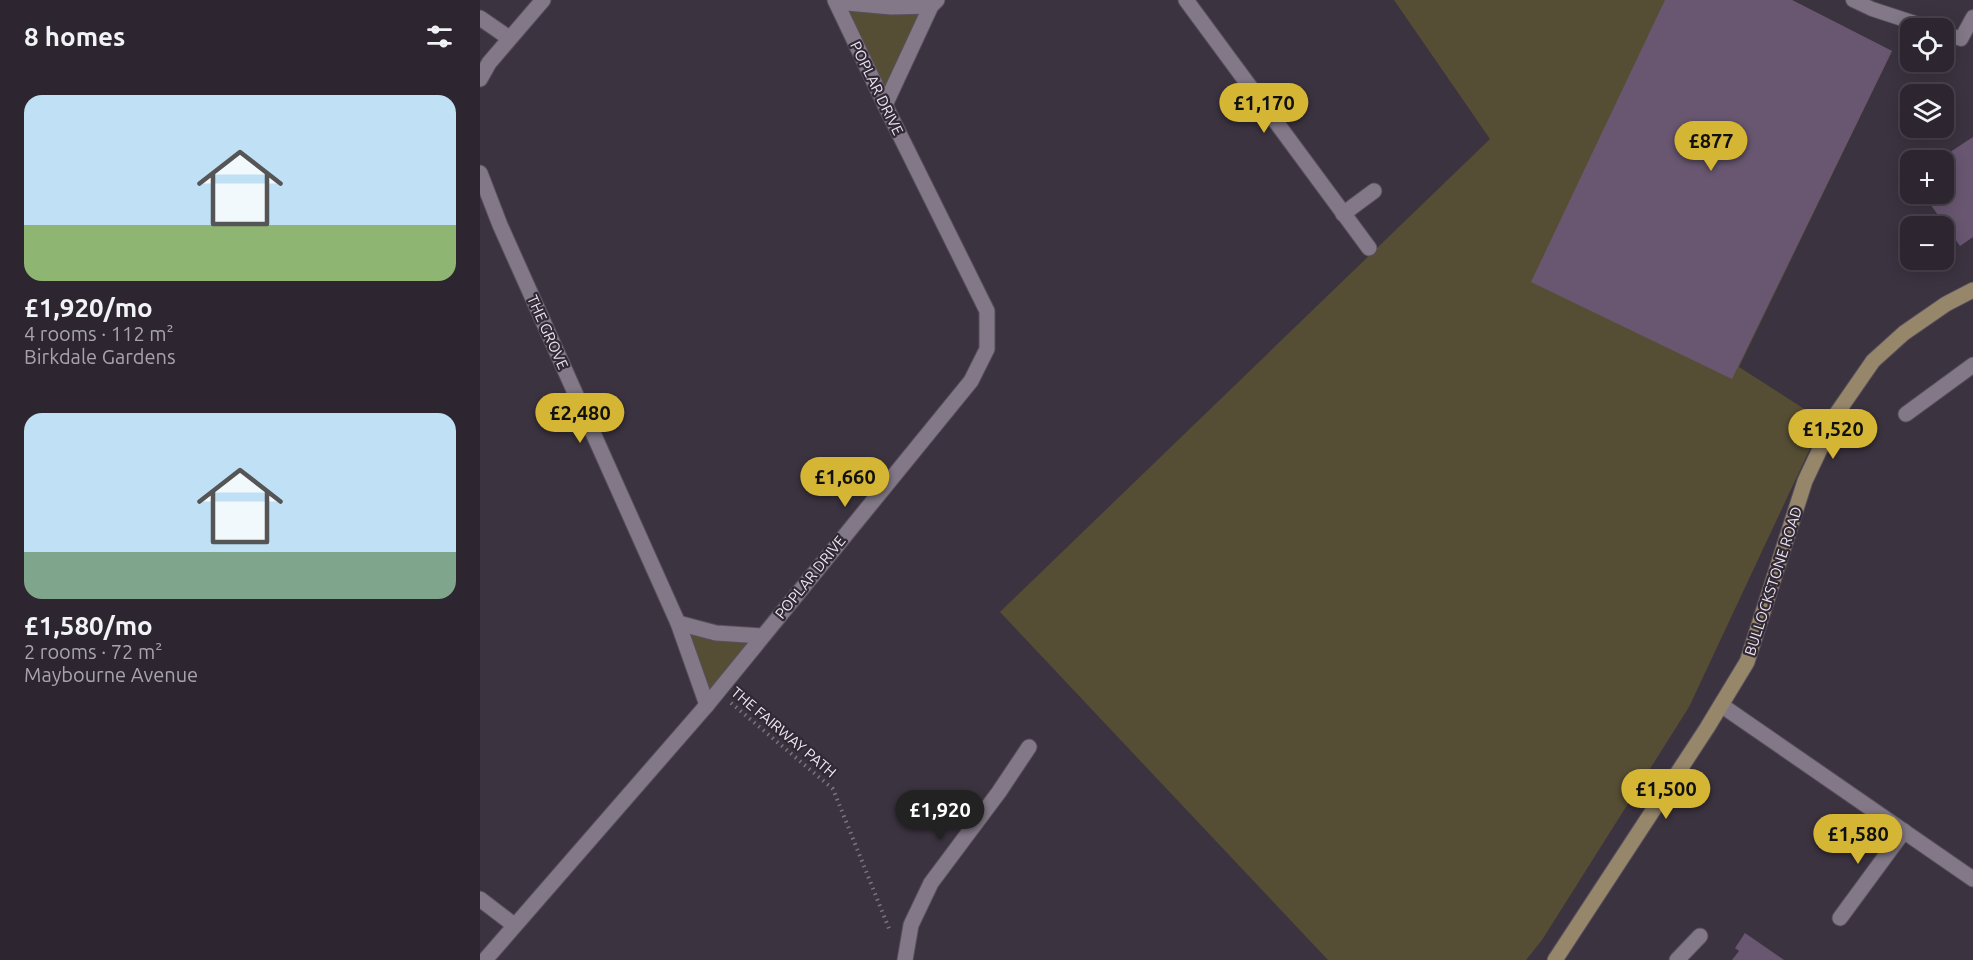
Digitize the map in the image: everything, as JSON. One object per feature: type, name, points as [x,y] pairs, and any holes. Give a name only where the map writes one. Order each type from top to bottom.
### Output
[{"type":"street","points":[[480,79],[489,63],[543,0]]},
{"type":"street","points":[[1186,0],[1369,248]]},
{"type":"street","points":[[836,1],[891,7],[934,3]]},
{"type":"street","name":"POPLAR DRIVE","points":[[485,960],[718,692],[971,381],[987,349],[987,311],[836,1]]},
{"type":"street","points":[[885,105],[934,3]]},
{"type":"street","points":[[480,18],[509,38]]},
{"type":"street","name":"THE GROVE","points":[[480,173],[500,225],[678,623],[707,705]]},
{"type":"street","points":[[1344,214],[1374,191]]},
{"type":"street","name":"BULLOCKSTONE ROAD","points":[[1555,960],[1747,662],[1805,482],[1837,413],[1874,361],[1905,333],[1946,304],[1973,290]]},
{"type":"street","points":[[1906,414],[1973,365]]},
{"type":"street","points":[[678,623],[716,633],[762,636]]},
{"type":"street","points":[[1721,705],[1973,879]]},
{"type":"street","points":[[905,960],[911,925],[931,883],[999,792],[1029,747]]},
{"type":"street","points":[[1840,918],[1904,831]]},
{"type":"street","points":[[480,899],[514,925]]},
{"type":"street","points":[[1677,960],[1700,936]]},
{"type":"lane","points":[[1853,0],[1902,18]]},
{"type":"lane","points":[[1954,37],[1961,39],[1973,17]]},
{"type":"path","name":"THE FAIRWAY PATH","points":[[718,692],[833,789],[892,939]]},
{"type":"shaded area","points":[[1394,0],[1792,0],[1892,51],[1739,367],[1823,421],[1689,707],[1542,940],[1526,960],[1328,960],[1000,612],[1490,139]]},
{"type":"shaded area","points":[[836,2],[931,6],[885,105]]},
{"type":"shaded area","points":[[678,623],[762,636],[707,705]]},
{"type":"building","points":[[1665,0],[1792,0],[1892,51],[1732,379],[1531,282]]},
{"type":"building","points":[[1973,137],[1973,237],[1960,246],[1954,238],[1954,216],[1939,216],[1930,204],[1954,204],[1953,150]]},
{"type":"building","points":[[1745,933],[1784,960],[1732,960],[1739,951],[1735,948]]}]
